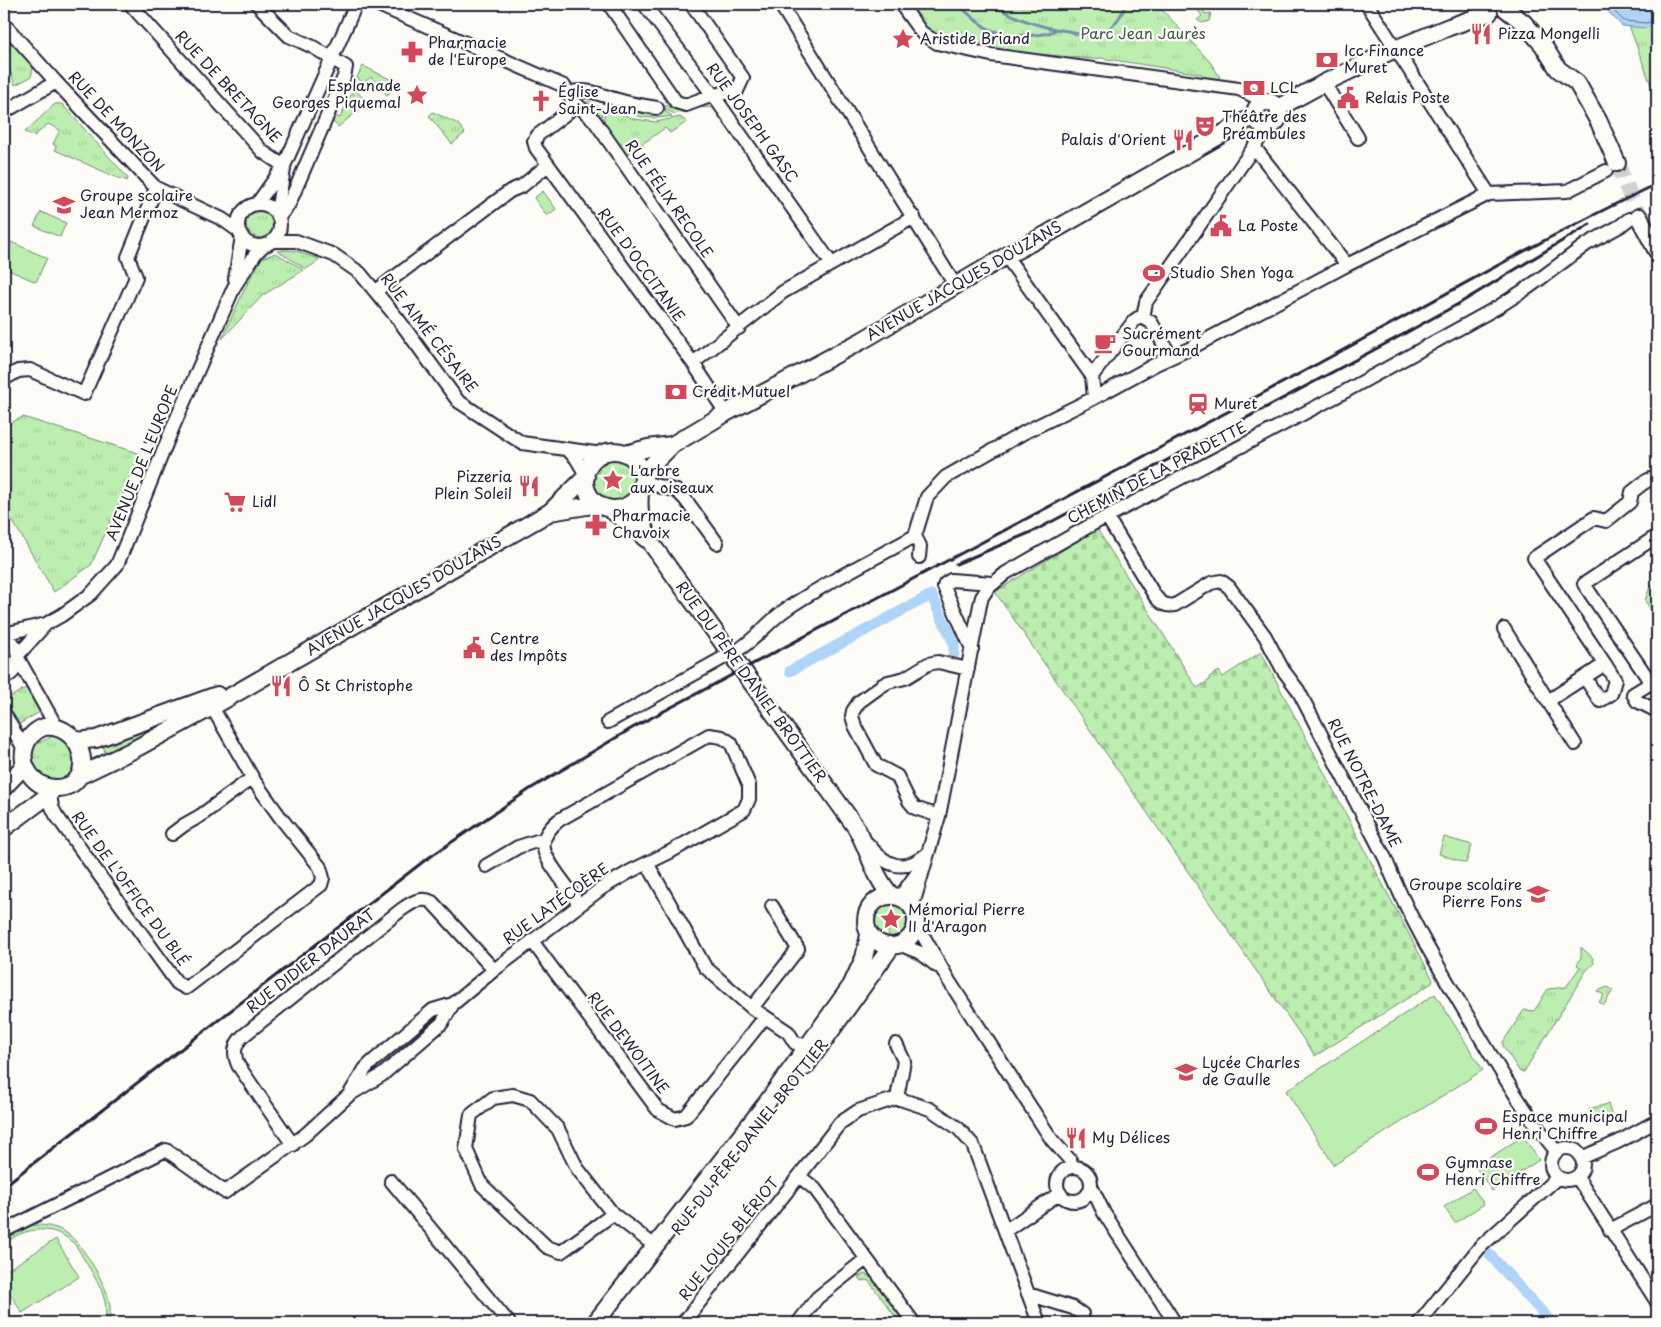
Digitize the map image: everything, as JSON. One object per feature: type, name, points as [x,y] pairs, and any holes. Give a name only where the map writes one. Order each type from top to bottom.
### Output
[{"type":"main road","points":[[1260,115],[1271,102],[1278,108],[1324,83],[1395,49],[1449,27],[1486,7],[1499,15],[1506,6],[1543,45],[1558,69],[1577,83],[1599,122],[1612,167]]},
{"type":"main road","name":"AVENUE JACQUES DOUZANS","points":[[642,484],[650,467],[672,445],[726,413],[862,340],[955,285],[1245,121],[1260,115],[1268,127],[1276,122],[1279,115],[1278,108]]},
{"type":"main road","points":[[1634,218],[1657,251]]},
{"type":"main road","name":"AVENUE JACQUES DOUZANS","points":[[626,454],[648,448],[672,445]]},
{"type":"main road","points":[[614,451],[626,454],[636,461],[640,468],[642,484],[632,503],[620,508],[603,506],[594,500],[587,489],[586,476],[591,462],[602,454],[614,451]]},
{"type":"main road","name":"AVENUE JACQUES DOUZANS","points":[[79,776],[133,750],[212,707],[550,512],[586,476]]},
{"type":"main road","name":"RUE DU PÈRE DANIEL BROTTIER","points":[[642,484],[638,510],[640,519],[653,546],[862,837],[878,876],[886,890],[901,900]]},
{"type":"main road","name":"AVENUE JACQUES DOUZANS","points":[[550,512],[603,506]]},
{"type":"main road","name":"RUE DU PÈRE DANIEL BROTTIER","points":[[603,506],[630,524],[653,546]]},
{"type":"main road","name":"AVENUE JACQUES DOUZANS","points":[[75,741],[96,739],[257,680]]},
{"type":"main road","points":[[4,787],[25,757],[28,738],[33,733],[44,727],[57,728],[68,734],[75,741],[82,756],[82,769],[79,776],[70,785],[50,791],[4,828]]},
{"type":"main road","points":[[25,757],[34,780],[50,791]]},
{"type":"main road","name":"RUE DU PÈRE DANIEL BROTTIER","points":[[849,819],[867,863],[871,905]]},
{"type":"main road","points":[[884,897],[901,900],[917,925],[910,938],[896,946],[879,944],[869,935],[866,928],[865,920],[871,905],[884,897]]},
{"type":"main road","name":"RUE DU PÈRE DANIEL BROTTIER","points":[[606,1323],[805,1041],[851,986],[864,958],[869,935]]},
{"type":"main road","name":"RUE DU PÈRE DANIEL BROTTIER","points":[[595,1323],[761,1109],[805,1041],[896,946]]},
{"type":"street","name":"RUE DE BRETAGNE","points":[[130,4],[255,144],[263,152],[284,166]]},
{"type":"street","points":[[257,4],[289,36],[333,58],[346,67],[344,77],[289,204],[279,218]]},
{"type":"street","points":[[284,166],[279,218],[280,230],[268,243],[251,244],[240,229],[246,209],[257,204],[284,166],[356,4]]},
{"type":"street","name":"RUE FÉLIX RECOLE","points":[[376,4],[564,86],[571,97],[594,120],[739,328]]},
{"type":"street","points":[[609,4],[676,102],[686,105],[713,95],[737,91],[743,78],[691,4]]},
{"type":"street","name":"RUE JOSEPH GASC","points":[[644,4],[713,95],[831,263]]},
{"type":"street","points":[[780,4],[914,216],[955,285]]},
{"type":"street","points":[[903,4],[920,32],[936,43],[996,56],[1239,89],[1258,98],[1261,136],[1146,302],[1143,318]]},
{"type":"street","points":[[1367,4],[1489,194]]},
{"type":"street","name":"RUE DE MONZON","points":[[4,24],[156,188],[240,229]]},
{"type":"street","points":[[4,112],[56,82]]},
{"type":"street","points":[[1324,83],[1358,138]]},
{"type":"street","points":[[571,97],[578,90],[586,90],[620,101],[658,108]]},
{"type":"street","name":"RUE D'OCCITANIE","points":[[571,97],[568,112],[538,135],[534,141],[536,148],[693,363],[726,413]]},
{"type":"street","points":[[1254,146],[1347,265]]},
{"type":"street","points":[[376,292],[510,191],[522,186],[548,165]]},
{"type":"street","points":[[919,556],[920,546],[916,536],[928,497],[946,478],[1025,432],[1189,349],[1347,265],[1489,194],[1567,191],[1612,167]]},
{"type":"street","points":[[4,379],[18,371],[30,370],[84,394],[136,277],[128,257],[156,188]]},
{"type":"street","points":[[257,204],[269,206],[279,218]]},
{"type":"street","points":[[693,363],[783,292],[831,263],[871,243],[914,216]]},
{"type":"street","name":"RUE AIMÉ CÉSAIRE","points":[[279,218],[296,241]]},
{"type":"street","name":"CHEMIN DE LA PRADETTE","points":[[901,900],[928,853],[939,816],[982,597],[992,583],[1012,569],[1107,517],[1335,397],[1498,307],[1529,287],[1587,244],[1634,218]]},
{"type":"street","name":"AVENUE DE L'EUROPE","points":[[234,286],[240,229]]},
{"type":"street","name":"RUE AIMÉ CÉSAIRE","points":[[268,243],[296,241],[334,255],[360,273],[458,401],[522,443],[602,454]]},
{"type":"street","name":"AVENUE DE L'EUROPE","points":[[4,634],[46,624],[74,608],[91,594],[117,565],[173,427],[234,286],[256,253],[268,243]]},
{"type":"street","points":[[1006,256],[1092,376],[1094,398]]},
{"type":"street","points":[[1092,376],[1134,320],[1138,318],[1151,322],[1171,357]]},
{"type":"street","points":[[568,450],[576,458],[586,476]]},
{"type":"street","points":[[1585,678],[1600,701],[1611,694],[1615,680],[1534,558],[1594,518],[1606,521],[1630,502],[1632,492],[1648,480],[1657,478]]},
{"type":"street","points":[[642,484],[677,490],[717,544]]},
{"type":"street","name":"RUE NOTRE-DAME","points":[[1107,517],[1155,596],[1162,603],[1168,606],[1175,605],[1211,583],[1221,581],[1229,587],[1265,636],[1303,699],[1385,858],[1395,884],[1418,930],[1444,977],[1510,1085],[1556,1151]]},
{"type":"street","points":[[608,722],[750,643],[785,610],[916,536]]},
{"type":"street","points":[[1634,694],[1654,685],[1584,584],[1657,536]]},
{"type":"street","points":[[972,649],[944,587],[952,580],[992,583]]},
{"type":"street","name":"AVENUE DE L'EUROPE","points":[[4,678],[15,670],[19,657],[46,624]]},
{"type":"street","points":[[1504,629],[1575,744]]},
{"type":"street","points":[[4,634],[12,640],[16,647],[19,657],[57,728]]},
{"type":"street","points":[[939,816],[915,808],[897,776],[876,765],[855,726],[852,716],[859,702],[881,686],[904,678],[928,664],[938,662],[968,669]]},
{"type":"street","points":[[1548,702],[1605,664]]},
{"type":"street","points":[[1614,686],[1634,694],[1637,700],[1657,711]]},
{"type":"street","points":[[172,834],[252,778],[212,707]]},
{"type":"street","points":[[4,713],[25,757]]},
{"type":"street","name":"RUE LATÉCOÈRE","points":[[4,1231],[166,1150],[225,1192],[292,1145],[350,1095],[382,1075],[442,1023],[453,1004],[494,970],[602,888],[744,810],[749,800],[749,785],[731,743],[722,737],[709,735],[559,820],[549,830],[543,840]]},
{"type":"street","name":"RUE DE L'OFFICE DU BLÉ","points":[[50,791],[52,807],[56,815],[177,983],[186,988],[321,885],[323,878],[320,867],[252,778]]},
{"type":"street","points":[[862,837],[878,856],[888,863],[896,865],[911,864],[919,861],[928,853]]},
{"type":"street","points":[[486,866],[518,847],[543,840],[546,858],[579,905]]},
{"type":"street","points":[[647,863],[705,967],[752,1008],[805,1041]]},
{"type":"street","name":"RUE DIDIER DAURAT","points":[[292,1145],[238,1064],[234,1053],[243,1036],[408,905],[419,900],[428,900],[436,906],[494,970]]},
{"type":"street","points":[[752,1008],[798,949],[772,906]]},
{"type":"street","points":[[917,925],[949,981],[1052,1140],[1070,1160],[1073,1167]]},
{"type":"street","name":"RUE DEWOITINE","points":[[532,941],[658,1110],[675,1119],[686,1116],[765,1017]]},
{"type":"street","points":[[896,946],[915,950],[929,959],[949,981]]},
{"type":"street","points":[[896,1044],[904,1061],[897,1098],[930,1109],[958,1128],[973,1145],[1038,1323]]},
{"type":"street","points":[[613,1214],[561,1252],[547,1247],[482,1185],[466,1149],[471,1115],[493,1098],[513,1095],[530,1100],[558,1129],[577,1168],[613,1214],[655,1246]]},
{"type":"street","name":"RUE LOUIS BLÉRIOT","points":[[683,1323],[840,1123],[858,1110],[897,1098]]},
{"type":"street","points":[[1582,1158],[1618,1142],[1657,1121]]},
{"type":"street","points":[[1052,1140],[1060,1176],[1058,1188],[1060,1193],[1070,1200],[1080,1200],[1090,1204],[1104,1214]]},
{"type":"street","points":[[1571,1148],[1582,1158],[1582,1169],[1577,1177],[1567,1181],[1557,1178],[1551,1170],[1551,1160],[1556,1151],[1571,1148]]},
{"type":"street","points":[[1060,1176],[1064,1171],[1073,1167],[1085,1171],[1089,1175],[1091,1186],[1104,1214],[1175,1323]]},
{"type":"street","points":[[800,1176],[815,1190],[914,1323]]},
{"type":"street","points":[[1577,1177],[1610,1230],[1656,1297]]},
{"type":"street","points":[[1419,1323],[1480,1247],[1557,1178]]},
{"type":"street","points":[[391,1181],[509,1323]]},
{"type":"street","points":[[1080,1200],[1088,1194],[1091,1186]]},
{"type":"street","points":[[1005,1231],[1060,1193]]},
{"type":"street","points":[[1610,1230],[1657,1205]]},
{"type":"street","points":[[798,1323],[817,1298],[866,1259]]},
{"type":"street","points":[[1028,1294],[1073,1308],[1082,1314],[1083,1323]]},
{"type":"green space","name":"Parc Jean Jaurès","points":[[912,4],[1157,4],[1210,62],[1220,77],[1216,80],[1201,81],[1202,74],[1101,58],[1093,59],[994,50],[931,36],[918,18]]},
{"type":"green space","points":[[1193,4],[1202,4],[1205,14],[1211,13],[1209,21],[1202,23],[1197,20],[1202,16]]},
{"type":"green space","points":[[1621,4],[1657,4],[1657,101]]},
{"type":"green space","points":[[4,31],[34,64],[31,77],[15,85],[8,64],[4,66]]},
{"type":"green space","points":[[363,66],[400,84],[387,95],[371,77],[363,84],[357,77]]},
{"type":"green space","points":[[354,88],[367,103],[338,127],[331,120],[334,115],[340,118]]},
{"type":"green space","points":[[588,101],[601,108],[602,121],[586,105]]},
{"type":"green space","points":[[712,102],[715,107],[692,108],[675,114],[662,108],[670,104]]},
{"type":"green space","points":[[620,103],[663,110],[672,116],[651,118],[638,116],[619,108]]},
{"type":"green space","points":[[55,104],[62,104],[128,178],[127,181],[55,150],[56,146],[53,144],[60,130],[48,124],[34,136],[25,132]]},
{"type":"green space","points":[[608,110],[634,119],[656,122],[680,117],[687,122],[670,133],[665,128],[626,155],[606,127],[604,121]]},
{"type":"green space","points":[[433,112],[458,124],[465,133],[452,144],[429,116]]},
{"type":"green space","points":[[543,191],[556,209],[547,216],[534,198]]},
{"type":"green space","points":[[261,208],[272,212],[276,223],[272,234],[261,238],[250,234],[246,223],[250,212]]},
{"type":"green space","points":[[41,212],[66,223],[60,237],[34,226]]},
{"type":"green space","points":[[11,242],[47,258],[36,282],[4,268],[4,258]]},
{"type":"green space","points":[[278,251],[296,251],[319,259],[306,269]]},
{"type":"green space","points":[[276,253],[304,270],[263,295],[222,339],[245,288],[262,258]]},
{"type":"green space","points":[[23,417],[141,454],[91,565],[54,592],[4,506],[4,426]]},
{"type":"green space","points":[[609,459],[623,461],[632,467],[635,476],[634,486],[629,495],[622,501],[612,502],[598,495],[594,489],[594,472],[598,473]]},
{"type":"green space","points":[[1097,529],[1197,688],[1210,680],[1209,677],[1219,671],[1223,677],[1261,652],[1433,980],[1432,983],[1315,1056],[995,592]]},
{"type":"green space","points":[[1657,583],[1657,618],[1645,601],[1649,589]]},
{"type":"green space","points":[[4,641],[13,654],[12,664],[4,673]]},
{"type":"green space","points":[[29,686],[43,710],[16,726],[4,705],[4,701]]},
{"type":"green space","points":[[202,703],[107,759],[102,741]]},
{"type":"green space","points":[[51,734],[63,739],[71,747],[75,759],[73,771],[67,777],[59,780],[50,780],[41,776],[35,768],[32,757],[34,742],[38,743],[50,738]]},
{"type":"green space","points":[[4,800],[14,811],[4,818]]},
{"type":"green space","points":[[1444,837],[1472,845],[1466,863],[1439,854]]},
{"type":"green space","points":[[891,904],[905,910],[909,915],[910,922],[909,928],[905,933],[899,938],[891,940],[888,932],[891,926],[897,923],[897,918],[892,916],[888,919],[889,925],[886,931],[877,932],[874,918],[881,908]]},
{"type":"green space","points":[[1581,947],[1593,958],[1594,963],[1586,971],[1524,1072],[1520,1072],[1503,1046],[1503,1042],[1524,1010],[1534,1011],[1548,989],[1566,987],[1580,967],[1577,965],[1581,957]]},
{"type":"green space","points":[[1608,987],[1613,990],[1604,1005],[1599,1002],[1604,995],[1597,991]]},
{"type":"green space","points":[[1435,994],[1483,1070],[1334,1165],[1286,1091]]},
{"type":"green space","points":[[1608,1104],[1612,1117],[1592,1122],[1589,1109]]},
{"type":"green space","points":[[1523,1136],[1539,1160],[1492,1191],[1476,1167]]},
{"type":"green space","points":[[1473,1188],[1484,1204],[1455,1223],[1444,1207]]},
{"type":"green space","points":[[35,1225],[49,1226],[60,1230],[68,1234],[80,1246],[93,1265],[107,1293],[110,1306],[109,1323],[104,1323],[106,1308],[100,1288],[78,1249],[68,1239],[60,1234],[40,1230],[21,1234],[12,1238],[4,1245],[4,1238],[11,1233],[23,1227]]},
{"type":"green space","points":[[56,1239],[79,1277],[22,1313],[4,1284],[4,1272]]},
{"type":"green space","points":[[864,1274],[872,1277],[905,1323],[900,1323],[868,1280],[861,1281],[858,1277]]},
{"type":"water","points":[[1601,4],[1657,4],[1657,24],[1646,28],[1622,26]]},
{"type":"waterway","points":[[959,4],[979,23],[999,33],[1034,35],[1049,33],[1055,30]]},
{"type":"waterway","points":[[991,4],[1037,25],[1088,35],[1108,29],[1119,18],[1126,4]]},
{"type":"waterway","points":[[790,671],[931,595],[954,643],[954,655]]},
{"type":"waterway","points":[[1490,1255],[1552,1323]]},
{"type":"tunnel","points":[[1617,163],[1639,217]]},
{"type":"railway","points":[[4,1186],[424,861],[530,789],[634,727],[1297,375],[1521,253],[1657,184]]},
{"type":"railway","points":[[956,564],[1036,530],[1402,335],[1460,303],[1590,224]]},
{"type":"place","name":"Pizza Mongelli","points":[[1481,34]]},
{"type":"place","name":"Aristide Briand","points":[[903,39]]},
{"type":"place","name":"Pharmacie de l'Europe","points":[[412,52]]},
{"type":"place","name":"Icc Finance Muret","points":[[1327,60]]},
{"type":"place","name":"LCL","points":[[1254,88]]},
{"type":"place","name":"Esplanade Georges Piquemal","points":[[417,95]]},
{"type":"place","name":"Relais Poste","points":[[1348,98]]},
{"type":"place","name":"Église Saint-Jean","points":[[541,101]]},
{"type":"place","name":"Théâtre des Préambules","points":[[1205,126]]},
{"type":"place","name":"Palais d'Orient","points":[[1183,140]]},
{"type":"place","name":"Groupe scolaire Jean Mermoz","points":[[64,205]]},
{"type":"place","name":"La Poste","points":[[1221,226]]},
{"type":"place","name":"Studio Shen Yoga","points":[[1154,273]]},
{"type":"place","name":"Sucrément Gourmand","points":[[1105,343]]},
{"type":"place","name":"Crédit Mutuel","points":[[676,392]]},
{"type":"place","name":"Muret","points":[[1198,404]]},
{"type":"place","name":"L'arbre aux oiseaux","points":[[613,480]]},
{"type":"place","name":"Pizzeria Plein Soleil","points":[[529,486]]},
{"type":"place","name":"Lidl","points":[[235,502]]},
{"type":"place","name":"Pharmacie Chavoix","points":[[596,525]]},
{"type":"place","name":"Centre des Impôts","points":[[474,648]]},
{"type":"place","name":"Ô St Christophe","points":[[281,686]]},
{"type":"place","name":"Groupe scolaire Pierre Fons","points":[[1538,894]]},
{"type":"place","name":"Mémorial Pierre II d'Aragon","points":[[891,919]]},
{"type":"place","name":"Lycée Charles de Gaulle","points":[[1186,1072]]},
{"type":"place","name":"Espace municipal Henri Chiffre","points":[[1486,1126]]},
{"type":"place","name":"My Délices","points":[[1076,1138]]},
{"type":"place","name":"Gymnase Henri Chiffre","points":[[1428,1172]]}]
